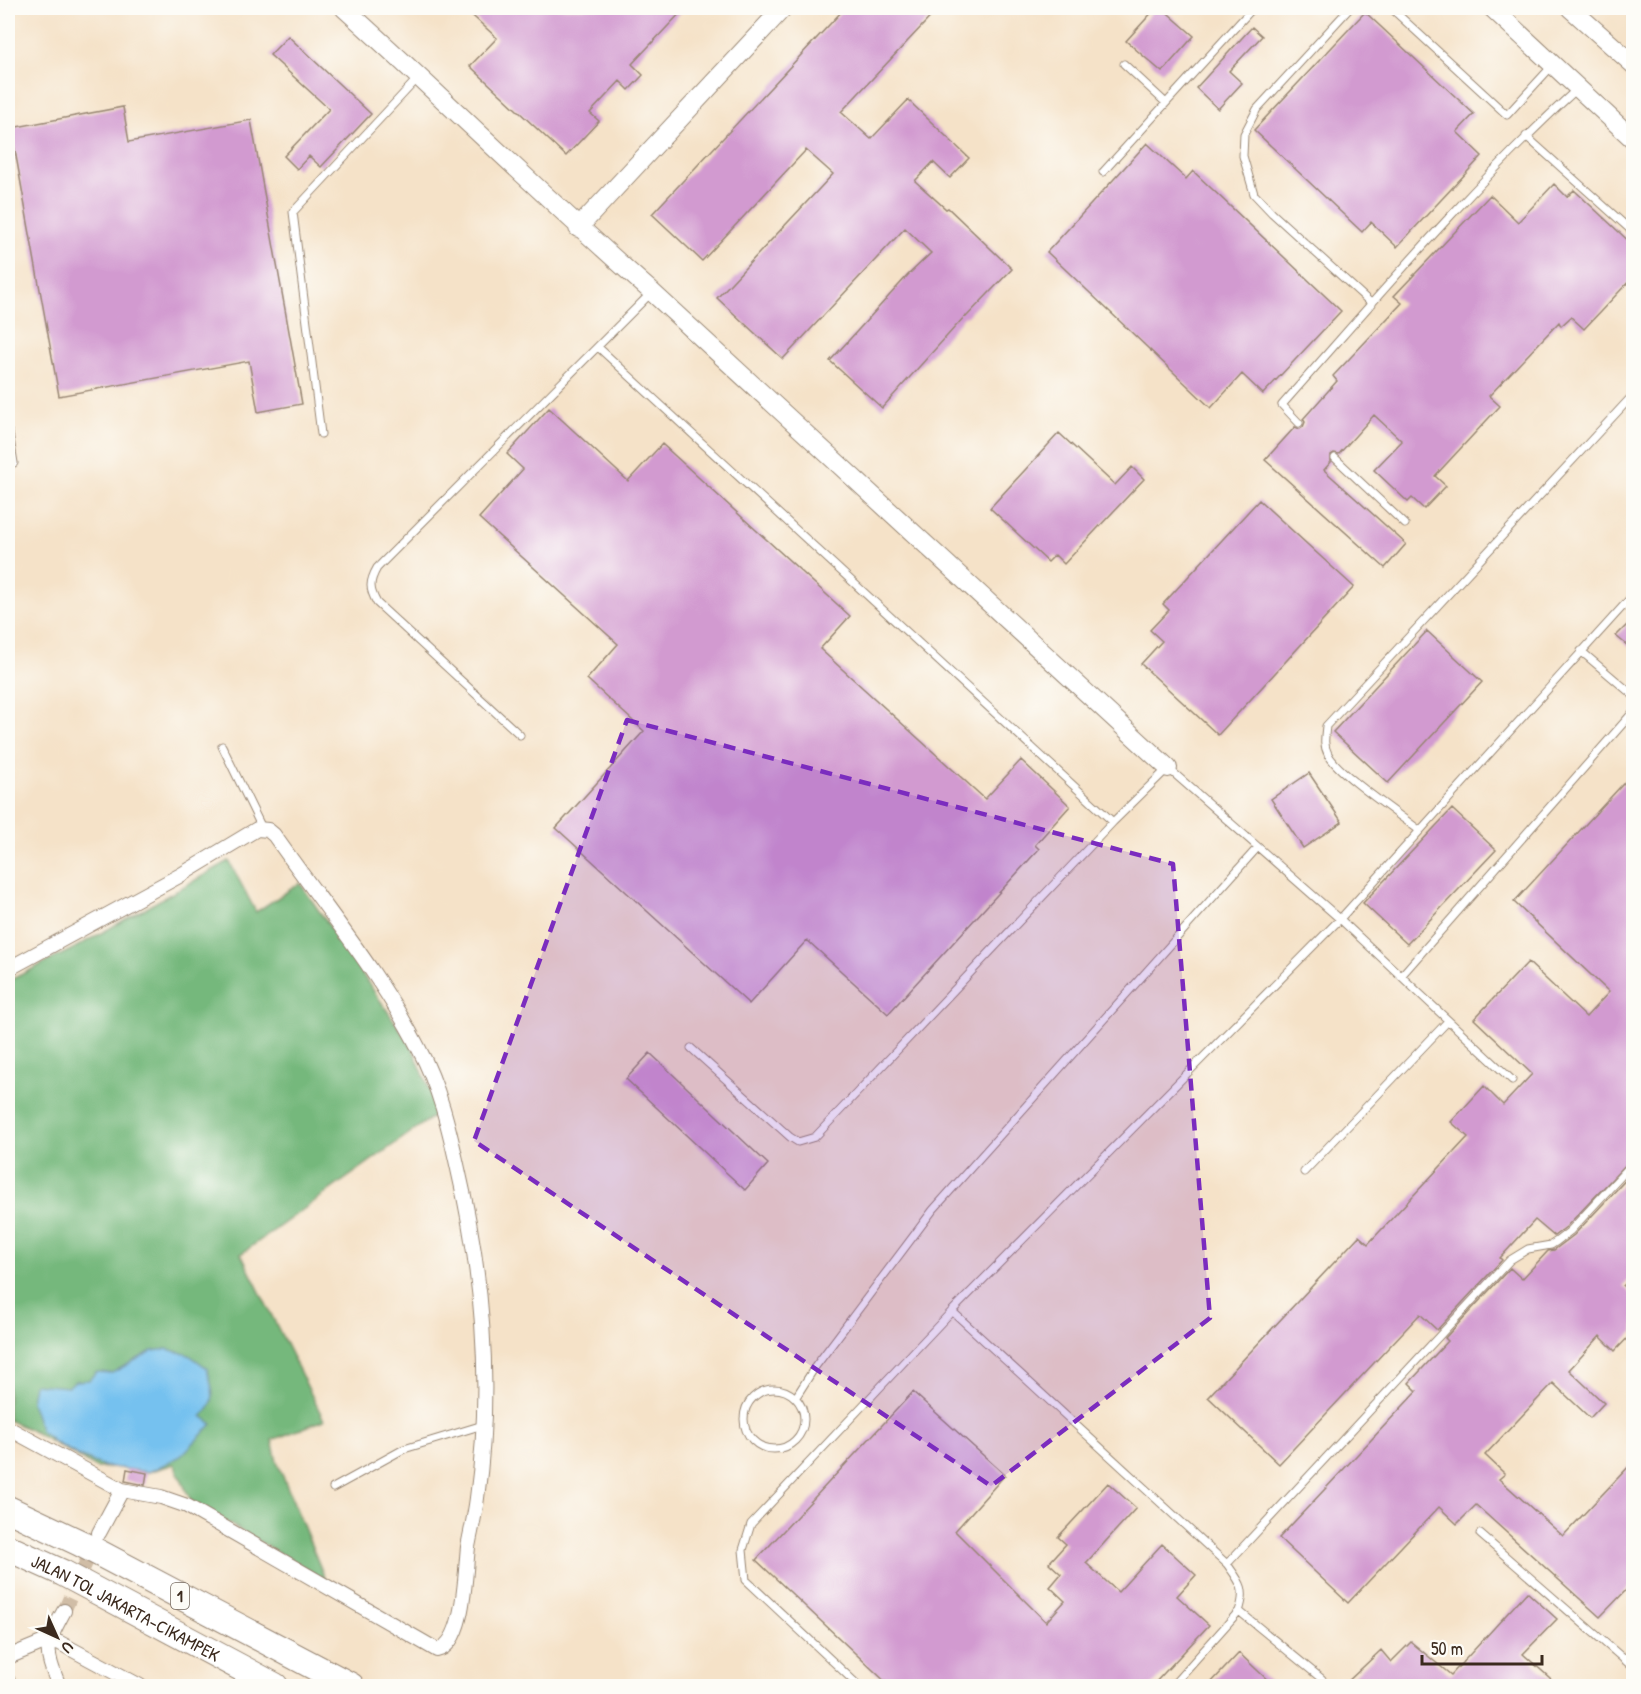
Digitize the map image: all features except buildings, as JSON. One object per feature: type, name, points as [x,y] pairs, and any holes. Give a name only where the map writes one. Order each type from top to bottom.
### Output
[{"type":"highway","name":"JALAN TOL JAKARTA–CIKAMPEK","points":[[8,1509],[80,1543],[351,1686]]},
{"type":"highway","name":"JALAN TOL JAKARTA–CIKAMPEK","points":[[8,1548],[63,1574],[275,1686]]},
{"type":"street","points":[[344,8],[579,228],[652,292],[1168,768]]},
{"type":"street","points":[[579,228],[783,8]]},
{"type":"street","points":[[1492,8],[1634,140]]},
{"type":"street","points":[[1570,8],[1634,65]]},
{"type":"street","points":[[8,969],[262,828],[274,835],[385,990],[420,1050],[444,1112],[469,1216],[480,1295],[483,1425],[477,1497],[468,1545],[460,1612],[452,1640],[445,1648],[437,1650],[187,1506],[161,1497],[122,1490],[8,1428]]},
{"type":"street","points":[[99,1533],[122,1490]]},
{"type":"street","points":[[59,1686],[50,1664],[49,1640],[64,1611]]},
{"type":"street","points":[[8,1657],[49,1640],[60,1643],[140,1686]]},
{"type":"street","points":[[8,1681],[9,1686]]},
{"type":"lane","points":[[1103,172],[1253,8]]},
{"type":"lane","points":[[1350,8],[1257,109],[1244,134],[1243,156],[1254,194],[1372,304]]},
{"type":"lane","points":[[1391,8],[1507,115],[1554,64]]},
{"type":"lane","points":[[1124,64],[1166,103]]},
{"type":"lane","points":[[321,434],[293,212],[419,76]]},
{"type":"lane","points":[[1299,423],[1282,405],[1526,136],[1577,89]]},
{"type":"lane","points":[[1526,136],[1634,233]]},
{"type":"lane","points":[[520,735],[377,603],[370,591],[370,580],[377,568],[652,292]]},
{"type":"lane","points":[[598,347],[1113,822]]},
{"type":"lane","points":[[1419,830],[1344,772],[1328,755],[1324,740],[1326,726],[1634,394]]},
{"type":"lane","points":[[8,464],[14,463],[9,433]]},
{"type":"lane","points":[[1335,458],[1405,524]]},
{"type":"lane","points":[[859,1686],[746,1580],[742,1550],[751,1524],[952,1311],[1340,919],[1634,594]]},
{"type":"lane","points":[[1581,651],[1634,696]]},
{"type":"lane","points":[[1401,976],[1634,711]]},
{"type":"lane","points":[[222,746],[262,828]]},
{"type":"lane","points":[[691,1048],[790,1137],[798,1142],[815,1137],[1113,822],[1168,768],[1340,919],[1512,1080]]},
{"type":"lane","points":[[796,1397],[815,1367],[933,1210],[1258,848]]},
{"type":"lane","points":[[1305,1172],[1448,1021]]},
{"type":"lane","points":[[1227,1564],[1510,1260],[1528,1249],[1551,1245],[1570,1231],[1634,1162]]},
{"type":"lane","points":[[952,1311],[1227,1564],[1240,1582],[1244,1597],[1239,1611],[1172,1686]]},
{"type":"lane","points":[[766,1390],[787,1391],[796,1397],[805,1414],[802,1432],[797,1440],[789,1446],[771,1450],[754,1442],[747,1434],[744,1423],[744,1412],[749,1402],[766,1390]]},
{"type":"lane","points":[[333,1488],[404,1449],[483,1425]]},
{"type":"lane","points":[[1480,1534],[1634,1668]]},
{"type":"lane","points":[[1239,1611],[1322,1679]]},
{"type":"lane","points":[[1624,1660],[1634,1650]]},
{"type":"highlighted area","points":[[627,720],[1173,864],[1210,1318],[991,1486],[474,1141]]},
{"type":"green space","points":[[229,861],[256,912],[300,883],[412,1047],[439,1112],[241,1254],[324,1420],[272,1440],[277,1462],[326,1581],[191,1501],[174,1464],[149,1472],[114,1467],[97,1468],[29,1429],[8,1420],[8,981],[71,950]]},
{"type":"water","points":[[167,1349],[189,1355],[207,1368],[213,1394],[211,1405],[202,1416],[212,1424],[181,1456],[149,1472],[103,1466],[77,1455],[54,1442],[41,1431],[31,1402],[34,1384],[68,1387],[75,1381],[89,1380],[96,1372],[112,1373],[152,1351]]},
{"type":"tunnel","points":[[64,1611],[94,1545]]}]
